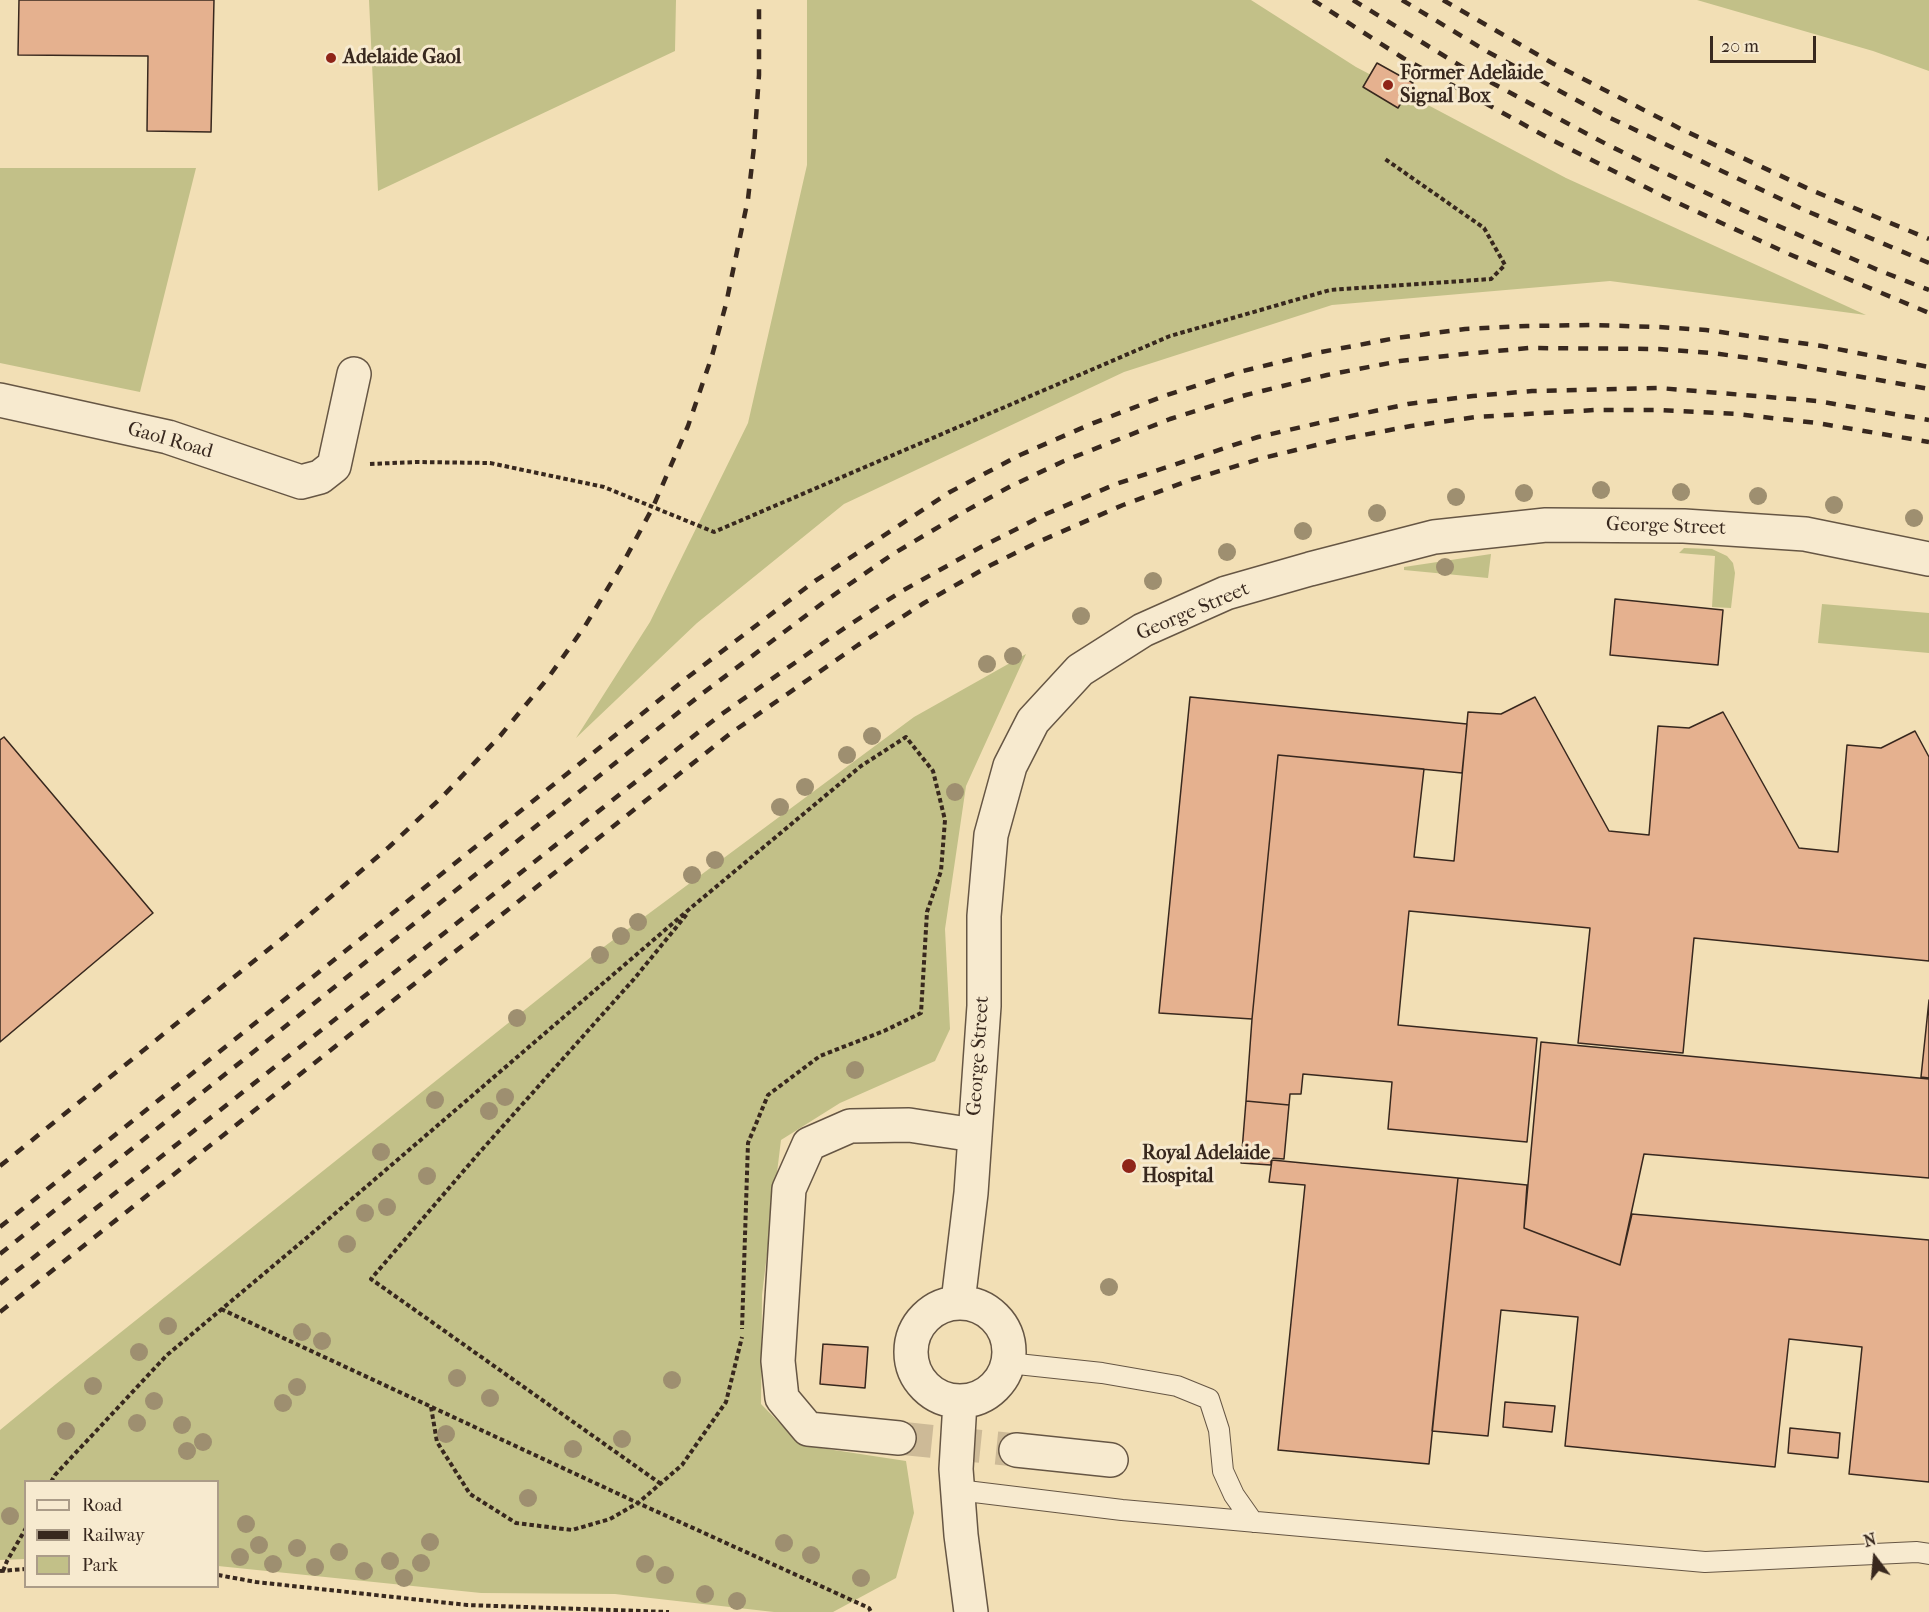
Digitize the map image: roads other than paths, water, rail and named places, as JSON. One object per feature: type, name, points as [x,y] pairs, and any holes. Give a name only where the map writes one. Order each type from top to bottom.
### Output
[{"type":"street","name":"Gaol Road","points":[[0,400],[168,437],[301,482],[320,477],[334,466],[354,374]]},
{"type":"street","name":"George Street","points":[[958,1302],[971,1192],[984,1006],[984,916],[992,835],[1010,766],[1033,721],[1080,670],[1143,630],[1226,593],[1434,537],[1546,525],[1684,526],[1805,534],[1929,559]]},
{"type":"street","points":[[899,1438],[808,1429],[782,1398],[778,1361],[789,1189],[809,1144],[850,1126],[909,1125],[974,1135]]},
{"type":"street","points":[[958,1302],[973,1304],[987,1311],[998,1321],[1006,1334],[1009,1348],[1008,1363],[1001,1379],[990,1391],[976,1399],[960,1402],[944,1399],[925,1387],[913,1368],[910,1353],[912,1338],[924,1318],[943,1306],[958,1302]]},
{"type":"street","points":[[960,1402],[956,1469],[961,1535],[971,1612]]},
{"type":"street","points":[[1016,1450],[1111,1460]]},
{"type":"lane","points":[[1008,1363],[1102,1373],[1177,1386],[1209,1399],[1219,1430],[1222,1471],[1234,1495],[1253,1522]]},
{"type":"lane","points":[[958,1490],[1122,1510],[1705,1562],[1917,1552],[1929,1554]]},
{"type":"tunnel","points":[[899,1438],[1016,1450]]},
{"type":"railway","points":[[0,1166],[285,936],[389,847],[444,795],[500,736],[548,678],[585,626],[653,507],[688,426],[712,356],[726,304],[748,199],[759,75],[759,0]]},
{"type":"railway","points":[[1313,0],[1403,58],[1552,140],[1665,197],[1789,254],[1929,313]]},
{"type":"railway","points":[[1353,0],[1464,68],[1608,145],[1731,205],[1929,290]]},
{"type":"railway","points":[[1402,0],[1488,52],[1606,116],[1802,209],[1929,263]]},
{"type":"railway","points":[[1443,0],[1554,64],[1681,129],[1811,190],[1929,239]]},
{"type":"railway","points":[[0,1227],[688,677],[815,581],[950,492],[1020,455],[1164,396],[1239,372],[1321,352],[1396,338],[1465,329],[1592,325],[1706,330],[1822,346],[1929,367]]},
{"type":"railway","points":[[0,1254],[703,693],[828,599],[893,554],[962,513],[1064,461],[1170,419],[1246,395],[1327,375],[1400,361],[1529,348],[1659,349],[1712,353],[1772,361],[1929,389]]},
{"type":"railway","points":[[0,1284],[719,716],[846,627],[902,591],[1046,514],[1116,484],[1258,437],[1408,404],[1473,396],[1532,391],[1659,388],[1817,401],[1929,420]]},
{"type":"railway","points":[[0,1312],[731,733],[858,645],[924,603],[991,565],[1038,542],[1123,505],[1193,479],[1263,458],[1337,440],[1476,417],[1595,410],[1659,410],[1736,414],[1817,423],[1929,442]]},
{"type":"place","name":"Adelaide Gaol","points":[[331,58]]},
{"type":"place","name":"Former Adelaide Signal Box","points":[[1388,85]]},
{"type":"place","name":"Royal Adelaide Hospital","points":[[1129,1166]]}]
